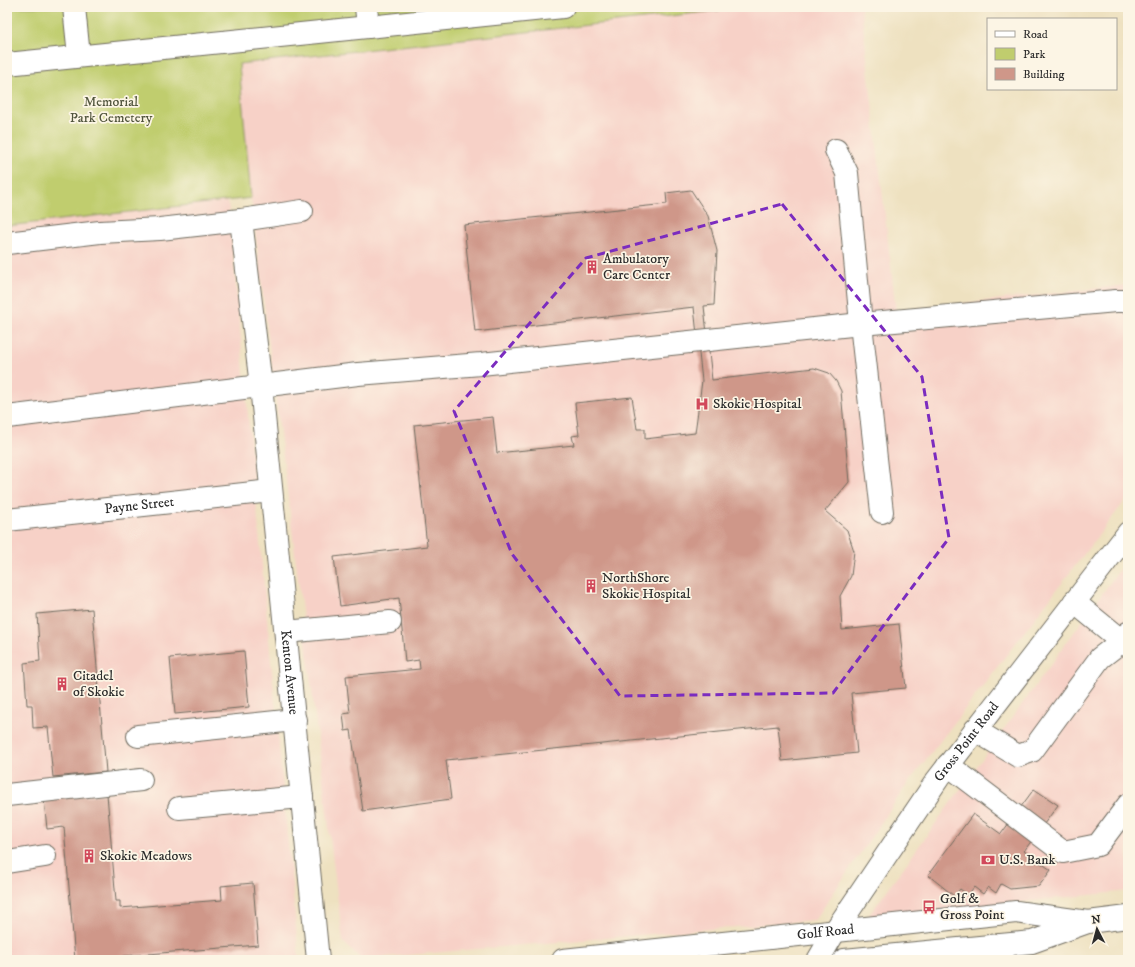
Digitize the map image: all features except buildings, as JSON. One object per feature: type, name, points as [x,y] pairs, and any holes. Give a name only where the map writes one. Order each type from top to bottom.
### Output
[{"type":"main road","points":[[74,7],[79,56]]},
{"type":"main road","points":[[7,64],[79,56],[367,17],[563,7]]},
{"type":"main road","points":[[836,150],[847,173],[861,324],[882,512]]},
{"type":"main road","points":[[7,243],[100,232],[160,229],[241,220],[302,211]]},
{"type":"main road","name":"Kenton Avenue","points":[[241,220],[261,386],[318,960]]},
{"type":"main road","points":[[7,417],[358,374],[481,364],[861,324],[1128,301]]},
{"type":"main road","name":"Payne Street","points":[[7,520],[271,491]]},
{"type":"main road","name":"Gross Point Road","points":[[818,960],[835,932],[948,765],[1128,533]]},
{"type":"main road","points":[[975,730],[1018,756],[1032,751],[1100,658],[1126,640],[1074,602]]},
{"type":"main road","points":[[286,632],[390,622]]},
{"type":"main road","points":[[138,736],[294,720]]},
{"type":"main road","points":[[948,765],[1063,852],[1098,845],[1128,805]]},
{"type":"main road","points":[[7,795],[141,780]]},
{"type":"main road","points":[[179,808],[302,797]]},
{"type":"main road","points":[[7,862],[45,856]]},
{"type":"main road","name":"Golf Road","points":[[563,960],[1016,912],[1088,922]]},
{"type":"main road","name":"Golf Road","points":[[844,960],[1002,952],[1088,922],[1128,917]]},
{"type":"highlighted area","points":[[782,204],[922,377],[949,538],[833,693],[620,696],[512,554],[454,411],[586,258]]},
{"type":"shaded area","name":"Skokie Hospital","points":[[751,7],[861,7],[896,311],[1128,285],[1128,497],[908,783],[815,920],[361,959],[343,942],[251,198],[238,64]]},
{"type":"shaded area","points":[[228,201],[299,960],[7,960],[7,226]]},
{"type":"shaded area","points":[[1128,558],[1128,891],[867,918]]},
{"type":"green space","name":"Memorial Park Cemetery","points":[[7,7],[751,7],[239,64],[251,198],[7,226]]},
{"type":"place","name":"Ambulatory Care Center","points":[[592,267]]},
{"type":"place","name":"Skokie Hospital","points":[[702,404]]},
{"type":"place","name":"NorthShore Skokie Hospital","points":[[591,586]]},
{"type":"place","name":"Citadel of Skokie","points":[[62,684]]},
{"type":"place","name":"Skokie Meadows","points":[[89,856]]},
{"type":"place","name":"U.S. Bank","points":[[988,860]]},
{"type":"place","name":"Golf & Gross Point","points":[[929,907]]}]
